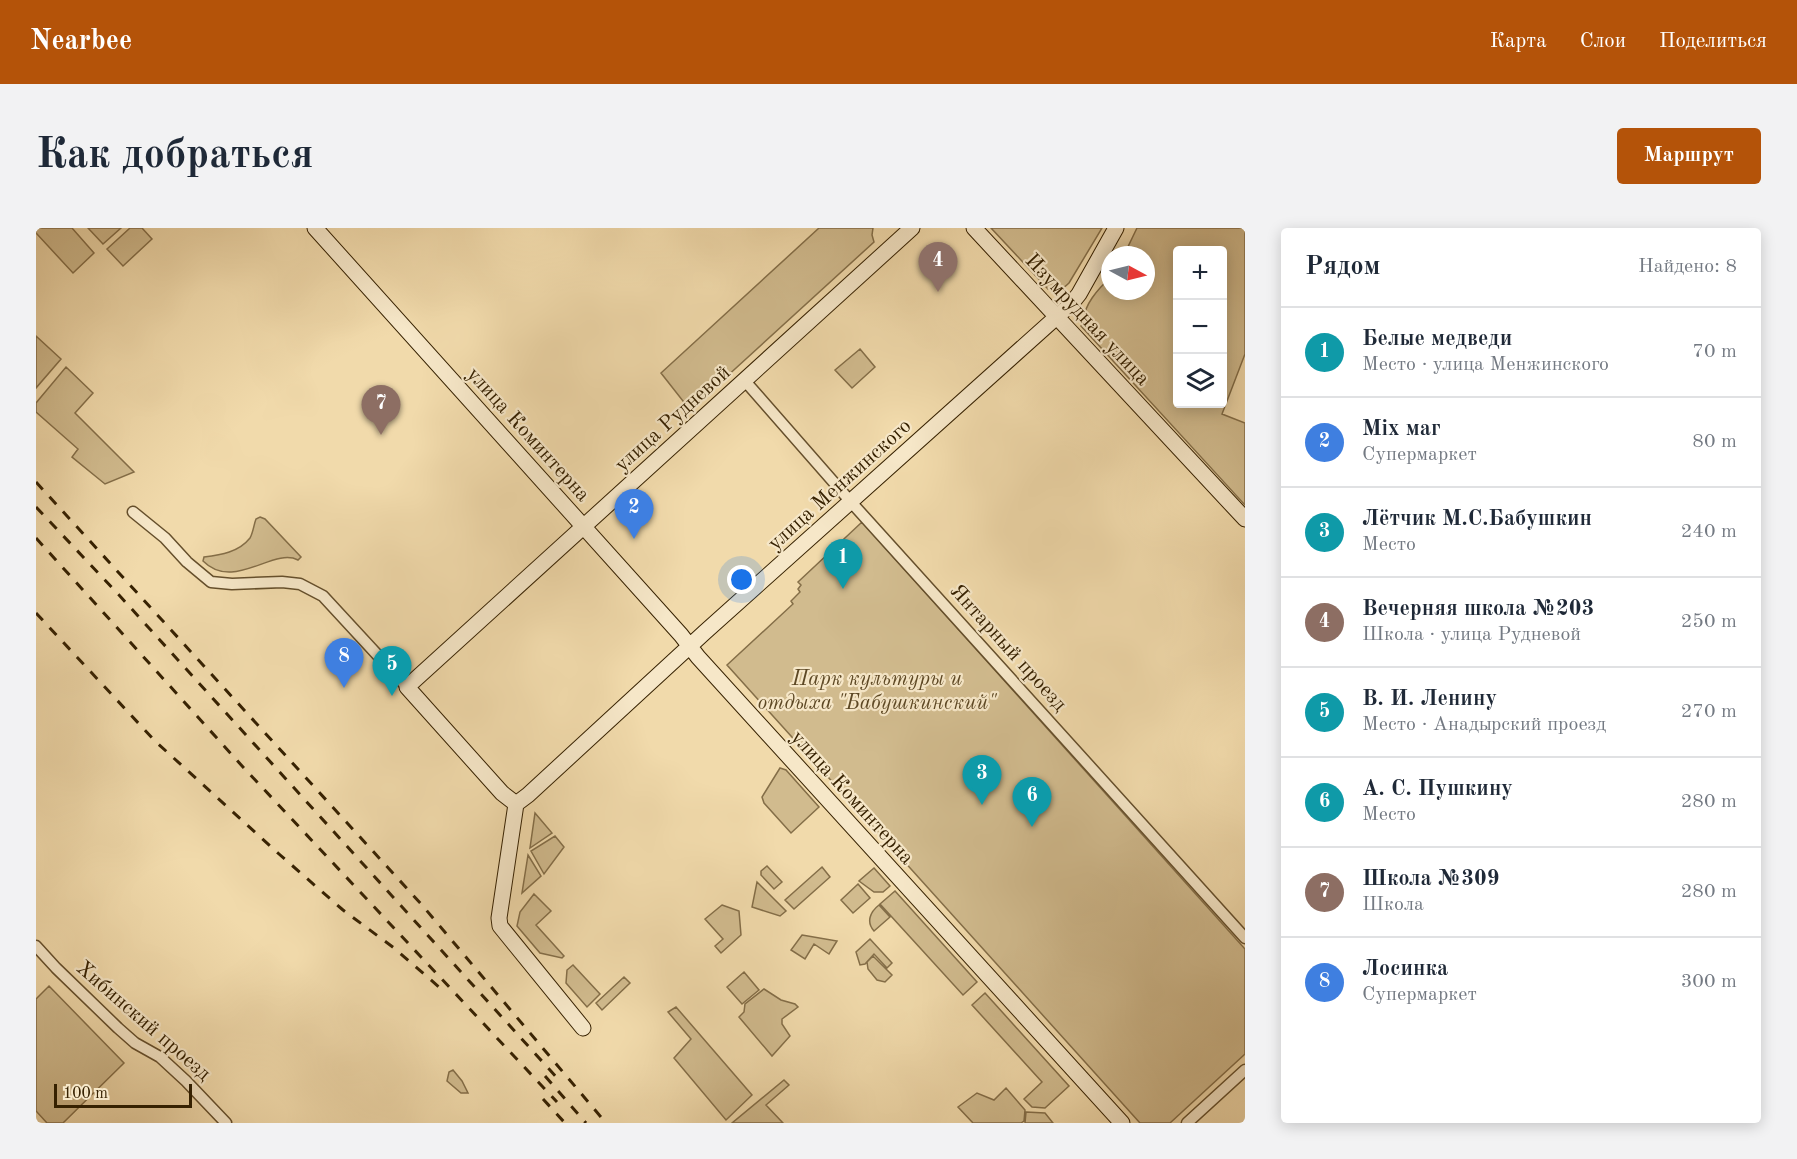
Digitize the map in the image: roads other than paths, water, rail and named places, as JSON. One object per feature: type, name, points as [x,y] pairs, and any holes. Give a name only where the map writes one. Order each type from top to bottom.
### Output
[{"type":"street","name":"улица Коминтерна","points":[[315,228],[698,657],[1122,1123]]},
{"type":"street","name":"улица Рудневой","points":[[407,687],[912,228]]},
{"type":"street","name":"Изумрудная улица","points":[[974,228],[1245,519]]},
{"type":"street","name":"улица Менжинского","points":[[516,804],[585,744],[1079,294],[1116,228]]},
{"type":"street","name":"Янтарный проезд","points":[[745,381],[851,502],[1245,938]]},
{"type":"street","points":[[133,512],[165,538],[207,580],[221,584],[282,582],[300,584],[323,596],[502,793],[516,804],[498,918],[500,926],[583,1028]]},
{"type":"street","name":"Хибинский проезд","points":[[36,946],[118,1028],[135,1043],[160,1058],[186,1081],[226,1123]]},
{"type":"street","points":[[1187,1123],[1245,1070]]},
{"type":"railway","points":[[36,482],[422,905],[606,1123]]},
{"type":"railway","points":[[36,507],[119,595],[559,1080]]},
{"type":"railway","points":[[36,538],[243,767],[557,1102]]},
{"type":"railway","points":[[36,613],[155,741],[343,910],[394,948],[439,987]]},
{"type":"railway","points":[[545,1076],[586,1123]]},
{"type":"railway","points":[[543,1099],[565,1123]]},
{"type":"place","name":"Вечерняя школа №203","points":[[938,292]]},
{"type":"place","name":"Школа №309","points":[[381,435]]},
{"type":"place","name":"Mix маг","points":[[634,539]]},
{"type":"place","name":"Белые медведи","points":[[843,589]]},
{"type":"place","name":"Лосинка","points":[[344,688]]},
{"type":"place","name":"В. И. Ленину","points":[[392,696]]},
{"type":"place","name":"Лётчик М.С.Бабушкин","points":[[982,805]]},
{"type":"place","name":"А. С. Пушкину","points":[[1032,827]]},
{"type":"park label","name":"Парк культуры и отдыха \"Бабушкинский\"","points":[[877,690]]}]
